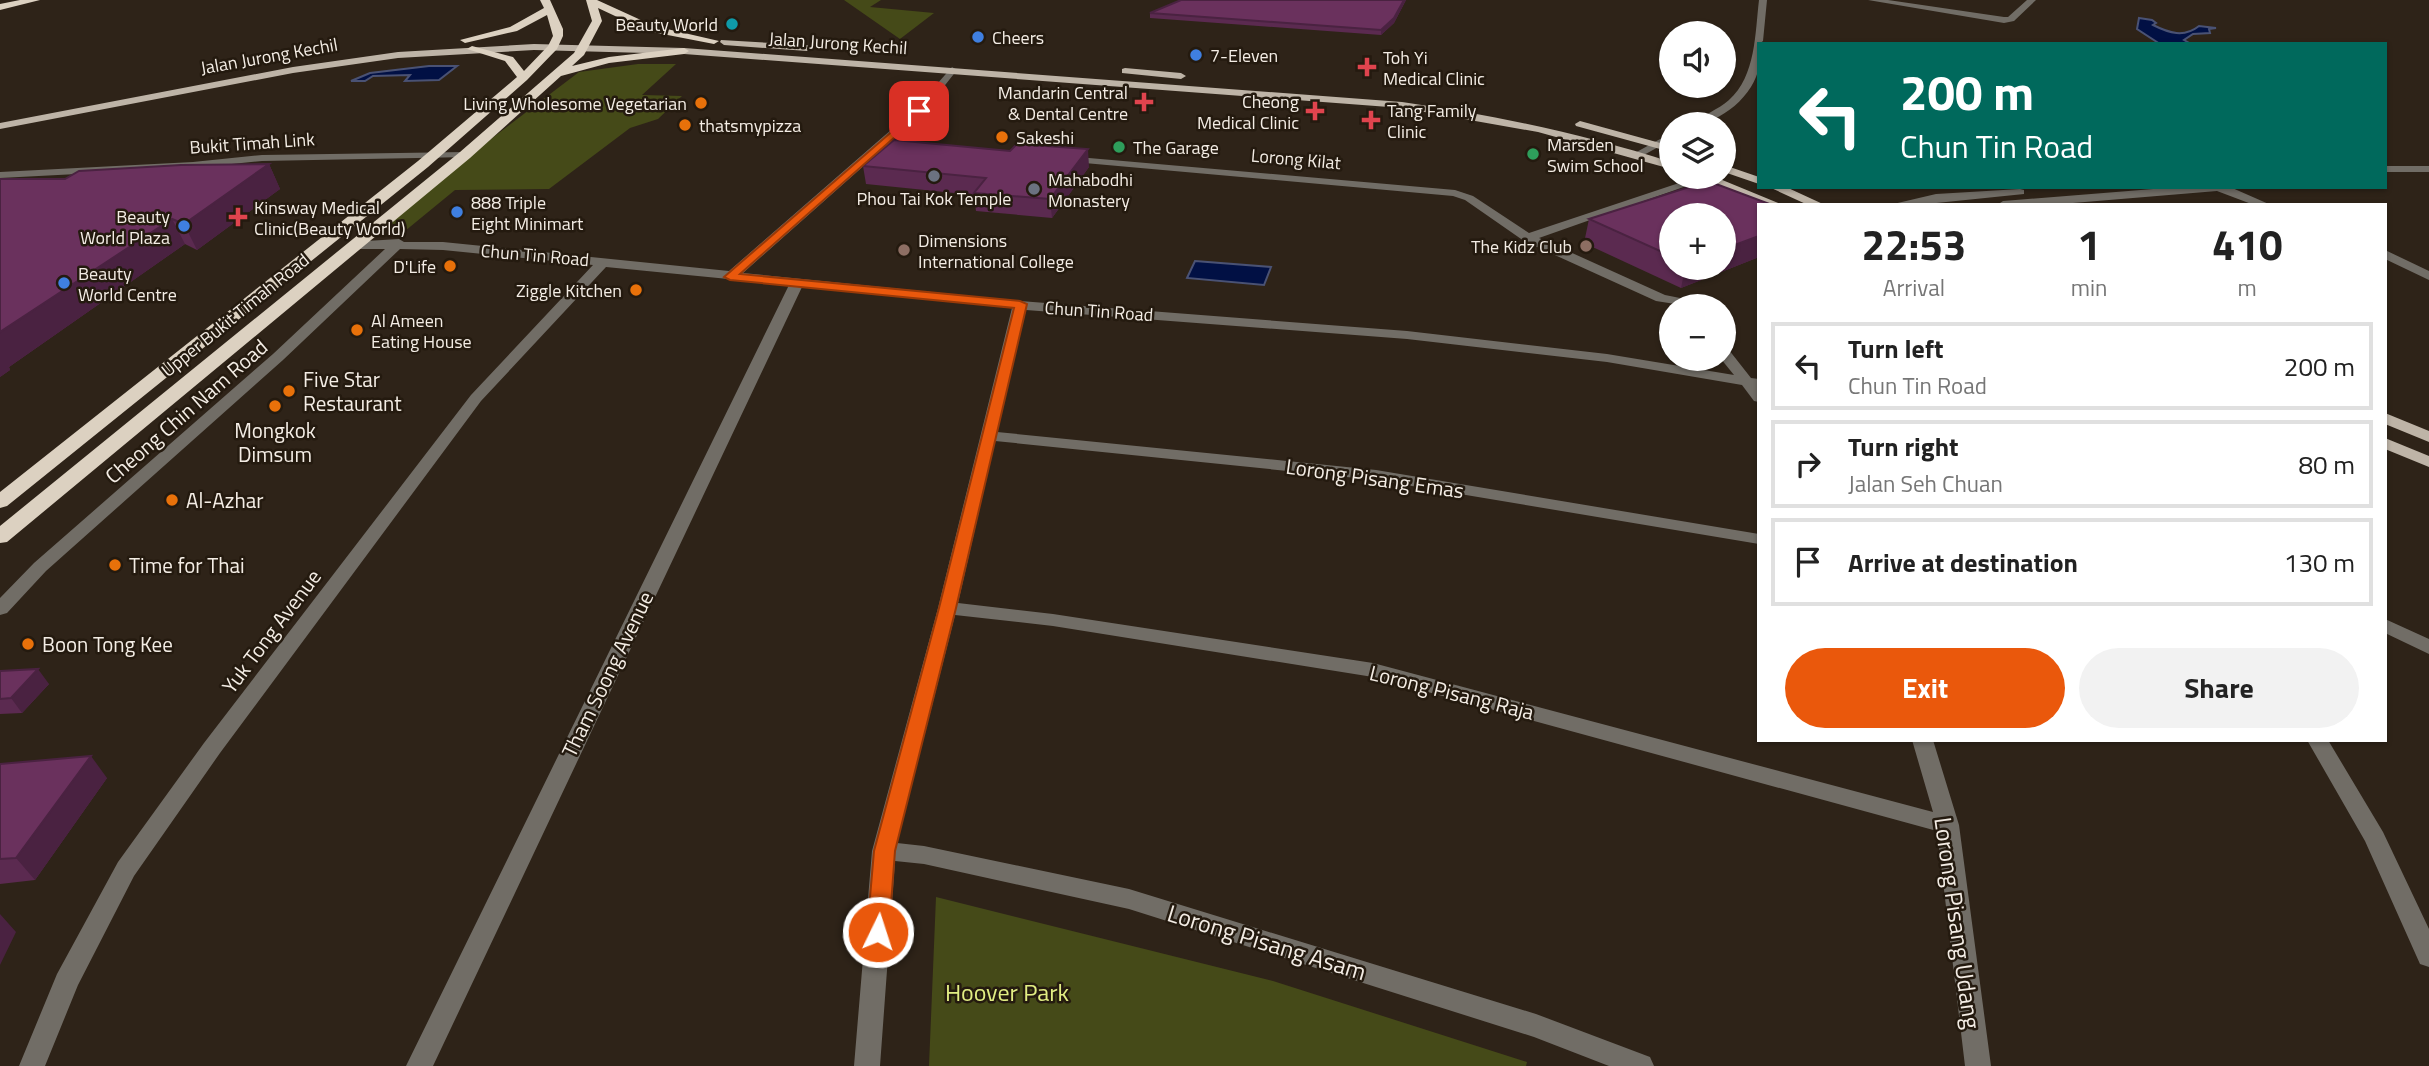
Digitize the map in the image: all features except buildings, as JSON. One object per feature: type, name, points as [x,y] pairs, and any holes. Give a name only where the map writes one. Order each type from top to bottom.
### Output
[{"type":"highway","points":[[0,7],[35,0]]},
{"type":"highway","points":[[588,39],[597,21],[591,1]]},
{"type":"highway","points":[[591,1],[652,29],[714,41]]},
{"type":"highway","points":[[469,44],[513,29],[546,5],[558,29],[553,38]]},
{"type":"highway","name":"Upper Bukit Timah Road","points":[[0,502],[429,159],[523,78],[553,38]]},
{"type":"highway","name":"Upper Bukit Timah Road","points":[[0,537],[459,159],[557,74],[588,39]]},
{"type":"highway","points":[[469,44],[509,59],[523,78]]},
{"type":"highway","points":[[557,74],[609,60],[684,51]]},
{"type":"main road","name":"Jalan Jurong Kechil","points":[[94,96],[337,53],[553,38]]},
{"type":"main road","name":"Jalan Jurong Kechil","points":[[0,126],[293,70],[469,44],[553,38],[588,39],[684,51],[1402,105],[1514,121],[1659,162]]},
{"type":"main road","name":"Jalan Jurong Kechil","points":[[649,38],[822,49]]},
{"type":"main road","points":[[1117,71],[1198,77]]},
{"type":"main road","points":[[1359,90],[1481,105]]},
{"type":"main road","points":[[1565,120],[1659,145]]},
{"type":"main road","points":[[1736,172],[1757,180]]},
{"type":"main road","points":[[1736,189],[1772,203]]},
{"type":"main road","points":[[1780,189],[1814,203]]},
{"type":"main road","points":[[2387,419],[2429,437]]},
{"type":"main road","points":[[2387,444],[2429,462]]},
{"type":"street","points":[[1758,42],[1763,0]]},
{"type":"street","points":[[1872,0],[2004,20],[2011,19],[2032,0]]},
{"type":"street","points":[[1715,112],[1736,98],[1749,84],[1755,69],[1757,52]]},
{"type":"street","points":[[730,277],[919,111],[952,70]]},
{"type":"street","points":[[1638,154],[1659,142]]},
{"type":"street","points":[[881,143],[930,147]]},
{"type":"street","name":"Bukit Timah Link","points":[[0,174],[261,158],[459,159]]},
{"type":"street","name":"Lorong Kilat","points":[[1053,158],[1455,193],[1469,198],[1528,238],[1659,297]]},
{"type":"street","name":"Bukit Timah Link","points":[[0,182],[429,159]]},
{"type":"street","points":[[2387,169],[2429,169]]},
{"type":"street","points":[[2387,177],[2429,177]]},
{"type":"street","points":[[1528,238],[1671,189]]},
{"type":"street","points":[[1907,203],[1936,198],[2055,189]]},
{"type":"street","points":[[2028,203],[2204,189]]},
{"type":"street","points":[[2220,189],[2259,203]]},
{"type":"street","name":"Chun Tin Road","points":[[354,245],[399,243],[604,261],[797,284],[1407,335],[1607,358],[1753,383]]},
{"type":"street","name":"Cheong Chin Nam Road","points":[[0,608],[40,567],[278,357],[399,243]]},
{"type":"street","points":[[2387,255],[2429,276]]},
{"type":"street","name":"Yuk Tong Avenue","points":[[32,1066],[66,982],[126,869],[197,770],[477,398],[604,261]]},
{"type":"street","name":"Tham Soong Avenue","points":[[419,1066],[797,284]]},
{"type":"street","points":[[867,1066],[884,851],[947,608],[1020,304]]},
{"type":"street","points":[[1736,365],[1753,383]]},
{"type":"street","name":"Lorong Pisang Emas","points":[[989,436],[1376,475],[1757,539]]},
{"type":"street","name":"Lorong Pisang Raja","points":[[947,608],[1053,620],[1373,670],[1948,825]]},
{"type":"street","points":[[2387,626],[2427,644]]},
{"type":"street","name":"Lorong Pisang Udang","points":[[1923,742],[1948,825],[1978,1066]]},
{"type":"street","points":[[2318,742],[2375,838],[2429,956]]},
{"type":"street","name":"Lorong Pisang Asam","points":[[884,851],[924,855],[1129,899],[1536,1026],[1641,1066]]},
{"type":"green space","points":[[844,0],[881,0],[870,7],[934,13],[900,39]]},
{"type":"green space","points":[[638,64],[676,64],[642,95],[682,96],[658,119],[630,128],[549,189],[455,190],[405,231],[389,230],[387,218],[579,72]]},
{"type":"green space","name":"Hoover Park","points":[[936,897],[1273,981],[1527,1062],[1526,1066],[929,1066]]},
{"type":"shaded area","points":[[2139,18],[2152,20],[2156,23],[2153,25],[2176,33],[2188,32],[2199,26],[2216,28],[2209,29],[2210,33],[2193,34],[2184,40],[2188,42],[2157,42],[2137,29]]},
{"type":"shaded area","points":[[429,66],[457,66],[439,80],[405,81],[410,75],[373,76],[365,81],[351,81],[370,73]]},
{"type":"shaded area","points":[[1195,261],[1271,267],[1264,285],[1187,278]]},
{"type":"place","name":"Beauty World","points":[[732,24]]},
{"type":"place","name":"Cheers","points":[[978,37]]},
{"type":"place","name":"7-Eleven","points":[[1196,55]]},
{"type":"place","name":"Toh Yi Medical Clinic","points":[[1367,67]]},
{"type":"place","name":"Mandarin Central & Dental Centre","points":[[1144,102]]},
{"type":"place","name":"Living Wholesome Vegetarian","points":[[701,103]]},
{"type":"place","name":"Cheong Medical Clinic","points":[[1315,111]]},
{"type":"place","name":"Tang Family Clinic","points":[[1371,120]]},
{"type":"place","name":"thatsmypizza","points":[[685,125]]},
{"type":"place","name":"Sakeshi","points":[[1002,137]]},
{"type":"place","name":"The Garage","points":[[1119,147]]},
{"type":"place","name":"Marsden Swim School","points":[[1533,154]]},
{"type":"place","name":"Phou Tai Kok Temple","points":[[934,176]]},
{"type":"place","name":"Mahabodhi Monastery","points":[[1034,189]]},
{"type":"place","name":"888 Triple Eight Minimart","points":[[457,212]]},
{"type":"place","name":"Kinsway Medical Clinic(Beauty World)","points":[[238,217]]},
{"type":"place","name":"Beauty World Plaza","points":[[184,226]]},
{"type":"place","name":"The Kidz Club","points":[[1586,246]]},
{"type":"place","name":"Dimensions International College","points":[[904,250]]},
{"type":"place","name":"D'Life","points":[[450,266]]},
{"type":"place","name":"Beauty World Centre","points":[[64,283]]},
{"type":"place","name":"Ziggle Kitchen","points":[[636,290]]},
{"type":"place","name":"Al Ameen Eating House","points":[[357,330]]},
{"type":"place","name":"Five Star Restaurant","points":[[289,391]]},
{"type":"place","name":"Mongkok Dimsum","points":[[275,406]]},
{"type":"place","name":"Al-Azhar","points":[[172,500]]},
{"type":"place","name":"Time for Thai","points":[[115,565]]},
{"type":"place","name":"Boon Tong Kee","points":[[28,644]]},
{"type":"route","points":[[878,932],[884,851],[947,608],[1020,304],[730,277],[919,111]]}]
